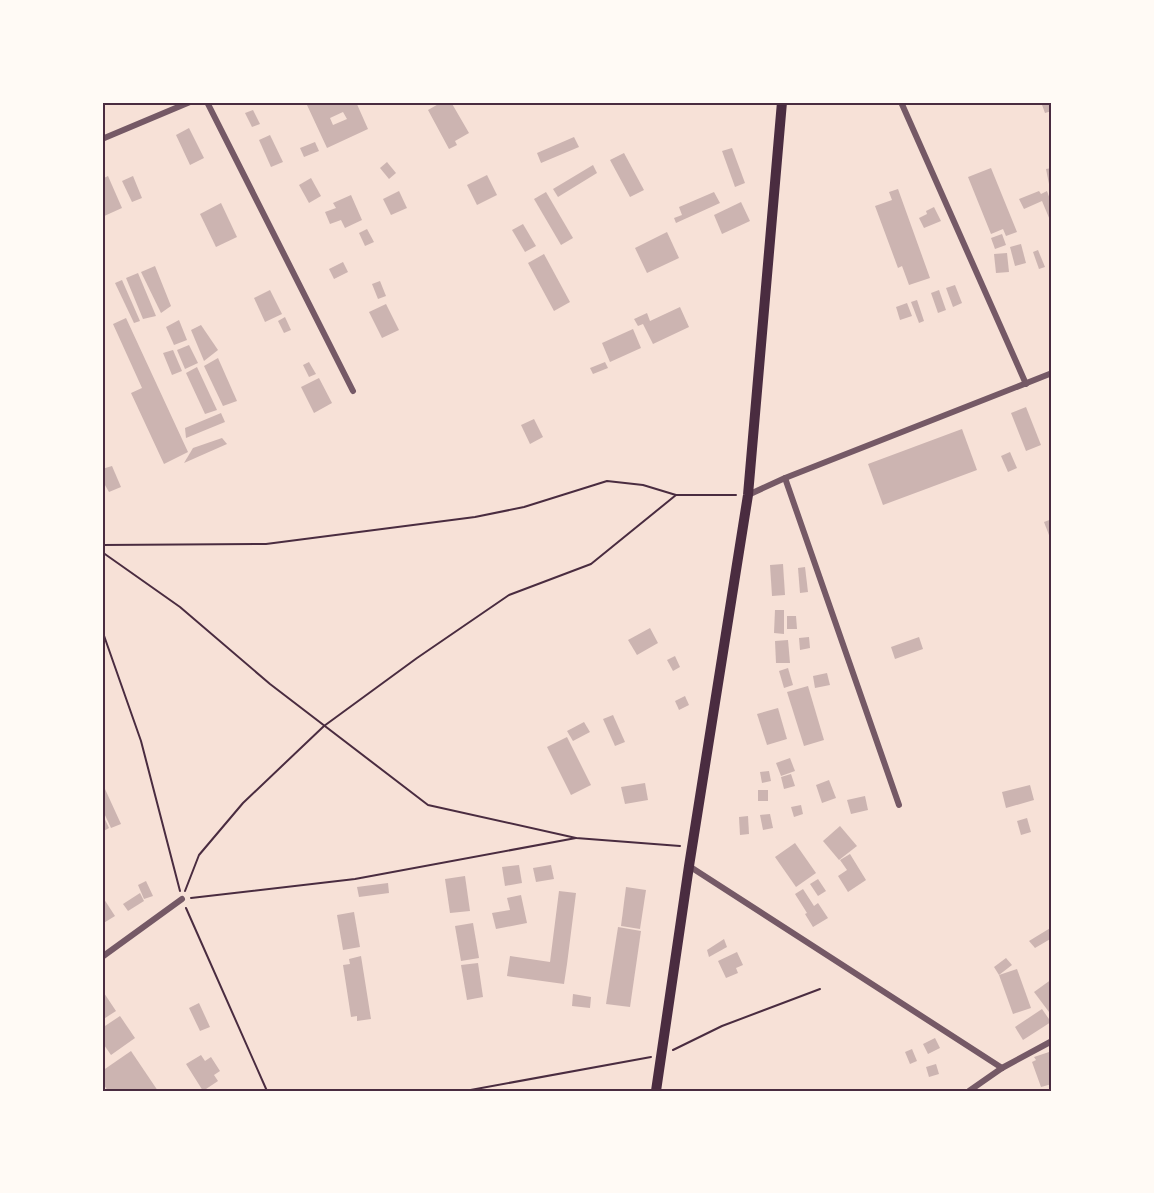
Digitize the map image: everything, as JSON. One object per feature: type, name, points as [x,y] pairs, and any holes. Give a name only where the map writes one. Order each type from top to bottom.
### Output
[{"type":"main road","points":[[656,1091],[748,495],[782,102]]},
{"type":"street","points":[[102,139],[190,102]]},
{"type":"street","points":[[207,102],[353,391]]},
{"type":"street","points":[[901,102],[1026,384]]},
{"type":"street","points":[[748,495],[785,478],[1052,373]]},
{"type":"street","points":[[785,478],[898,805]]},
{"type":"street","points":[[689,866],[1002,1068]]},
{"type":"street","points":[[102,957],[182,899]]},
{"type":"street","points":[[969,1091],[1002,1068],[1052,1041]]},
{"type":"path","points":[[102,545],[266,544],[475,517],[524,507],[607,481],[643,485],[676,495],[748,495]]},
{"type":"path","points":[[182,899],[199,855],[243,803],[324,726],[509,595],[591,564],[676,495]]},
{"type":"path","points":[[102,552],[180,607],[270,684],[428,805],[576,838],[692,847]]},
{"type":"path","points":[[102,630],[141,741],[182,899],[267,1091]]},
{"type":"path","points":[[182,899],[355,879],[576,838]]},
{"type":"path","points":[[465,1091],[661,1055],[722,1026],[820,990]]},
{"type":"building","points":[[313,102],[356,102],[368,129],[327,148],[307,105]],"holes":[[[343,112],[347,119],[333,125],[330,118]]]},
{"type":"building","points":[[442,102],[451,102],[469,133],[455,141],[457,145],[449,149],[428,110]]},
{"type":"building","points":[[1041,102],[1052,102],[1052,111],[1045,113]]},
{"type":"building","points":[[253,110],[260,124],[252,127],[245,113]]},
{"type":"building","points":[[189,128],[204,158],[190,165],[176,135]]},
{"type":"building","points":[[270,135],[283,162],[271,167],[259,140]]},
{"type":"building","points":[[574,137],[579,147],[541,163],[537,153]]},
{"type":"building","points":[[315,142],[319,151],[304,157],[300,148]]},
{"type":"building","points":[[732,148],[745,183],[735,187],[722,151]]},
{"type":"building","points":[[624,153],[644,190],[630,197],[610,160]]},
{"type":"building","points":[[387,162],[396,173],[389,179],[380,168]]},
{"type":"building","points":[[593,165],[597,173],[558,197],[553,189]]},
{"type":"building","points":[[991,168],[1017,232],[1006,236],[1003,229],[991,234],[968,177]]},
{"type":"building","points":[[1052,168],[1052,194],[1051,194],[1046,169]]},
{"type":"building","points":[[487,175],[497,195],[477,205],[467,185]]},
{"type":"building","points":[[108,176],[122,208],[102,217],[102,179]]},
{"type":"building","points":[[133,176],[142,198],[132,202],[122,181]]},
{"type":"building","points":[[311,178],[321,196],[309,203],[299,185]]},
{"type":"building","points":[[898,189],[930,278],[909,285],[902,266],[898,268],[875,206],[892,200],[889,192]]},
{"type":"building","points":[[399,191],[407,208],[391,215],[383,199]]},
{"type":"building","points":[[1039,191],[1041,194],[1047,191],[1052,205],[1052,225],[1042,201],[1024,209],[1019,199]]},
{"type":"building","points":[[546,192],[573,238],[561,245],[534,199]]},
{"type":"building","points":[[714,192],[720,203],[676,223],[674,218],[682,215],[679,207]]},
{"type":"building","points":[[351,195],[362,220],[345,228],[341,220],[330,224],[325,212],[336,208],[333,203]]},
{"type":"building","points":[[741,202],[750,221],[722,234],[714,215]]},
{"type":"building","points":[[221,203],[237,237],[216,247],[200,214]]},
{"type":"building","points":[[934,207],[941,221],[924,228],[919,218]]},
{"type":"building","points":[[523,224],[536,246],[525,252],[512,230]]},
{"type":"building","points":[[367,229],[374,242],[365,246],[359,233]]},
{"type":"building","points":[[667,232],[679,258],[647,273],[635,248]]},
{"type":"building","points":[[1002,234],[1006,245],[995,249],[991,238]]},
{"type":"building","points":[[1021,244],[1026,263],[1015,266],[1010,247]]},
{"type":"building","points":[[1038,250],[1045,267],[1039,269],[1033,252]]},
{"type":"building","points":[[1007,253],[1009,272],[996,273],[994,254]]},
{"type":"building","points":[[544,254],[570,302],[554,311],[528,263]]},
{"type":"building","points":[[343,262],[348,272],[334,279],[329,269]]},
{"type":"building","points":[[155,266],[171,306],[161,313],[141,272]]},
{"type":"building","points":[[138,273],[156,316],[143,319],[126,278]]},
{"type":"building","points":[[122,280],[140,321],[134,323],[115,283]]},
{"type":"building","points":[[380,281],[386,296],[378,299],[372,284]]},
{"type":"building","points":[[955,285],[962,303],[953,307],[946,288]]},
{"type":"building","points":[[270,290],[282,314],[265,322],[254,298]]},
{"type":"building","points":[[939,290],[946,310],[938,313],[931,293]]},
{"type":"building","points":[[917,300],[924,321],[919,323],[911,302]]},
{"type":"building","points":[[907,303],[912,316],[900,320],[896,307]]},
{"type":"building","points":[[386,304],[399,330],[382,338],[369,312]]},
{"type":"building","points":[[680,307],[689,327],[653,344],[643,324],[638,326],[634,319],[647,313],[650,321]]},
{"type":"building","points":[[285,317],[291,330],[284,333],[278,321]]},
{"type":"building","points":[[126,318],[188,452],[164,464],[131,393],[142,388],[113,324]]},
{"type":"building","points":[[179,320],[187,340],[174,345],[166,327]]},
{"type":"building","points":[[201,325],[218,350],[204,361],[191,330]]},
{"type":"building","points":[[633,329],[641,348],[610,362],[602,343]]},
{"type":"building","points":[[189,345],[198,363],[185,369],[177,350]]},
{"type":"building","points":[[173,350],[182,371],[172,375],[163,353]]},
{"type":"building","points":[[218,358],[237,401],[223,406],[204,366]]},
{"type":"building","points":[[309,362],[316,374],[309,377],[303,365]]},
{"type":"building","points":[[605,362],[608,368],[593,374],[590,368]]},
{"type":"building","points":[[197,367],[217,410],[205,414],[186,373]]},
{"type":"building","points":[[319,378],[332,403],[314,413],[301,387]]},
{"type":"building","points":[[1026,407],[1041,445],[1026,451],[1011,413]]},
{"type":"building","points":[[221,413],[225,422],[186,438],[185,428]]},
{"type":"building","points":[[534,419],[543,437],[530,444],[521,425]]},
{"type":"building","points":[[962,429],[977,470],[883,505],[868,464]]},
{"type":"building","points":[[222,438],[227,444],[184,463],[193,448]]},
{"type":"building","points":[[1010,452],[1017,468],[1008,472],[1001,456]]},
{"type":"building","points":[[112,466],[121,487],[109,492],[102,480],[102,469]]},
{"type":"building","points":[[1052,519],[1052,543],[1044,522]]},
{"type":"building","points":[[783,564],[785,595],[772,596],[770,565]]},
{"type":"building","points":[[805,567],[808,592],[800,593],[798,568]]},
{"type":"building","points":[[775,610],[784,610],[784,634],[774,633]]},
{"type":"building","points":[[787,616],[796,616],[797,629],[787,629]]},
{"type":"building","points":[[650,628],[658,643],[637,655],[628,640]]},
{"type":"building","points":[[809,637],[810,648],[800,650],[799,638]]},
{"type":"building","points":[[919,637],[923,649],[895,659],[891,647]]},
{"type":"building","points":[[788,640],[790,663],[776,663],[775,641]]},
{"type":"building","points":[[675,656],[680,667],[673,671],[667,660]]},
{"type":"building","points":[[788,668],[793,685],[784,688],[779,671]]},
{"type":"building","points":[[827,673],[830,685],[815,688],[813,676]]},
{"type":"building","points":[[808,686],[824,740],[804,746],[787,692]]},
{"type":"building","points":[[685,696],[689,705],[679,710],[675,701]]},
{"type":"building","points":[[778,708],[787,739],[767,745],[757,714]]},
{"type":"building","points":[[613,715],[625,742],[615,746],[603,719]]},
{"type":"building","points":[[584,722],[590,732],[573,741],[567,731]]},
{"type":"building","points":[[567,737],[591,785],[571,795],[547,747]]},
{"type":"building","points":[[790,758],[795,771],[781,776],[776,763]]},
{"type":"building","points":[[769,771],[771,781],[762,783],[760,772]]},
{"type":"building","points":[[791,774],[795,786],[784,789],[781,777]]},
{"type":"building","points":[[829,780],[836,798],[822,803],[816,785]]},
{"type":"building","points":[[645,783],[648,800],[625,804],[621,787]]},
{"type":"building","points":[[1030,785],[1034,800],[1006,808],[1002,792]]},
{"type":"building","points":[[105,789],[121,824],[111,828],[102,813],[102,791]]},
{"type":"building","points":[[758,790],[768,790],[768,801],[758,801]]},
{"type":"building","points":[[865,796],[868,810],[851,814],[847,800]]},
{"type":"building","points":[[801,805],[803,814],[794,817],[791,807]]},
{"type":"building","points":[[102,813],[109,828],[102,832]]},
{"type":"building","points":[[770,814],[773,828],[763,830],[760,815]]},
{"type":"building","points":[[748,816],[749,834],[740,835],[739,817]]},
{"type":"building","points":[[1027,818],[1031,832],[1021,835],[1017,821]]},
{"type":"building","points":[[840,826],[857,846],[839,860],[823,841]]},
{"type":"building","points":[[795,843],[816,873],[796,887],[775,857]]},
{"type":"building","points":[[850,854],[866,880],[848,892],[838,876],[847,870],[840,860]]},
{"type":"building","points":[[519,865],[522,883],[505,886],[502,867]]},
{"type":"building","points":[[551,865],[554,879],[536,882],[533,868]]},
{"type":"building","points":[[465,876],[470,911],[450,913],[445,879]]},
{"type":"building","points":[[818,879],[826,891],[818,896],[810,884]]},
{"type":"building","points":[[146,881],[153,896],[144,899],[138,885]]},
{"type":"building","points":[[388,883],[389,893],[359,897],[357,887]]},
{"type":"building","points":[[626,887],[646,890],[640,929],[621,926]]},
{"type":"building","points":[[803,889],[814,906],[818,903],[828,918],[813,927],[795,894]]},
{"type":"building","points":[[559,891],[576,893],[564,984],[507,976],[510,956],[550,962]]},
{"type":"building","points":[[140,893],[144,901],[128,911],[123,904]]},
{"type":"building","points":[[521,895],[527,923],[496,929],[492,913],[510,910],[507,898]]},
{"type":"building","points":[[102,896],[115,916],[102,924]]},
{"type":"building","points":[[354,912],[360,947],[343,950],[337,915]]},
{"type":"building","points":[[473,923],[479,958],[461,961],[455,926]]},
{"type":"building","points":[[618,927],[641,931],[630,1007],[606,1004]]},
{"type":"building","points":[[1052,927],[1052,938],[1035,948],[1029,941]]},
{"type":"building","points":[[724,939],[727,947],[709,957],[707,950]]},
{"type":"building","points":[[737,952],[743,965],[736,968],[738,973],[726,978],[718,961]]},
{"type":"building","points":[[361,956],[371,1019],[357,1021],[357,1016],[351,1017],[343,965],[350,964],[349,959]]},
{"type":"building","points":[[1006,958],[1012,965],[999,975],[994,967]]},
{"type":"building","points":[[478,963],[483,997],[467,1000],[461,965]]},
{"type":"building","points":[[1017,969],[1031,1008],[1013,1014],[999,975]]},
{"type":"building","points":[[1052,979],[1052,1016],[1034,992]]},
{"type":"building","points":[[102,990],[116,1011],[102,1020]]},
{"type":"building","points":[[573,994],[591,997],[590,1008],[572,1006]]},
{"type":"building","points":[[199,1003],[210,1027],[200,1031],[189,1008]]},
{"type":"building","points":[[1042,1009],[1051,1022],[1023,1040],[1015,1027]]},
{"type":"building","points":[[120,1016],[135,1038],[111,1055],[102,1042],[102,1028]]},
{"type":"building","points":[[935,1038],[940,1048],[928,1054],[923,1044]]},
{"type":"building","points":[[912,1049],[917,1061],[910,1064],[905,1052]]},
{"type":"building","points":[[131,1051],[158,1091],[108,1091],[102,1082],[102,1071]]},
{"type":"building","points":[[1052,1051],[1052,1084],[1041,1087],[1032,1062],[1036,1060],[1034,1057]]},
{"type":"building","points":[[201,1055],[205,1061],[211,1057],[220,1071],[214,1075],[218,1081],[203,1091],[186,1064]]},
{"type":"building","points":[[936,1064],[939,1074],[929,1077],[926,1067]]}]
